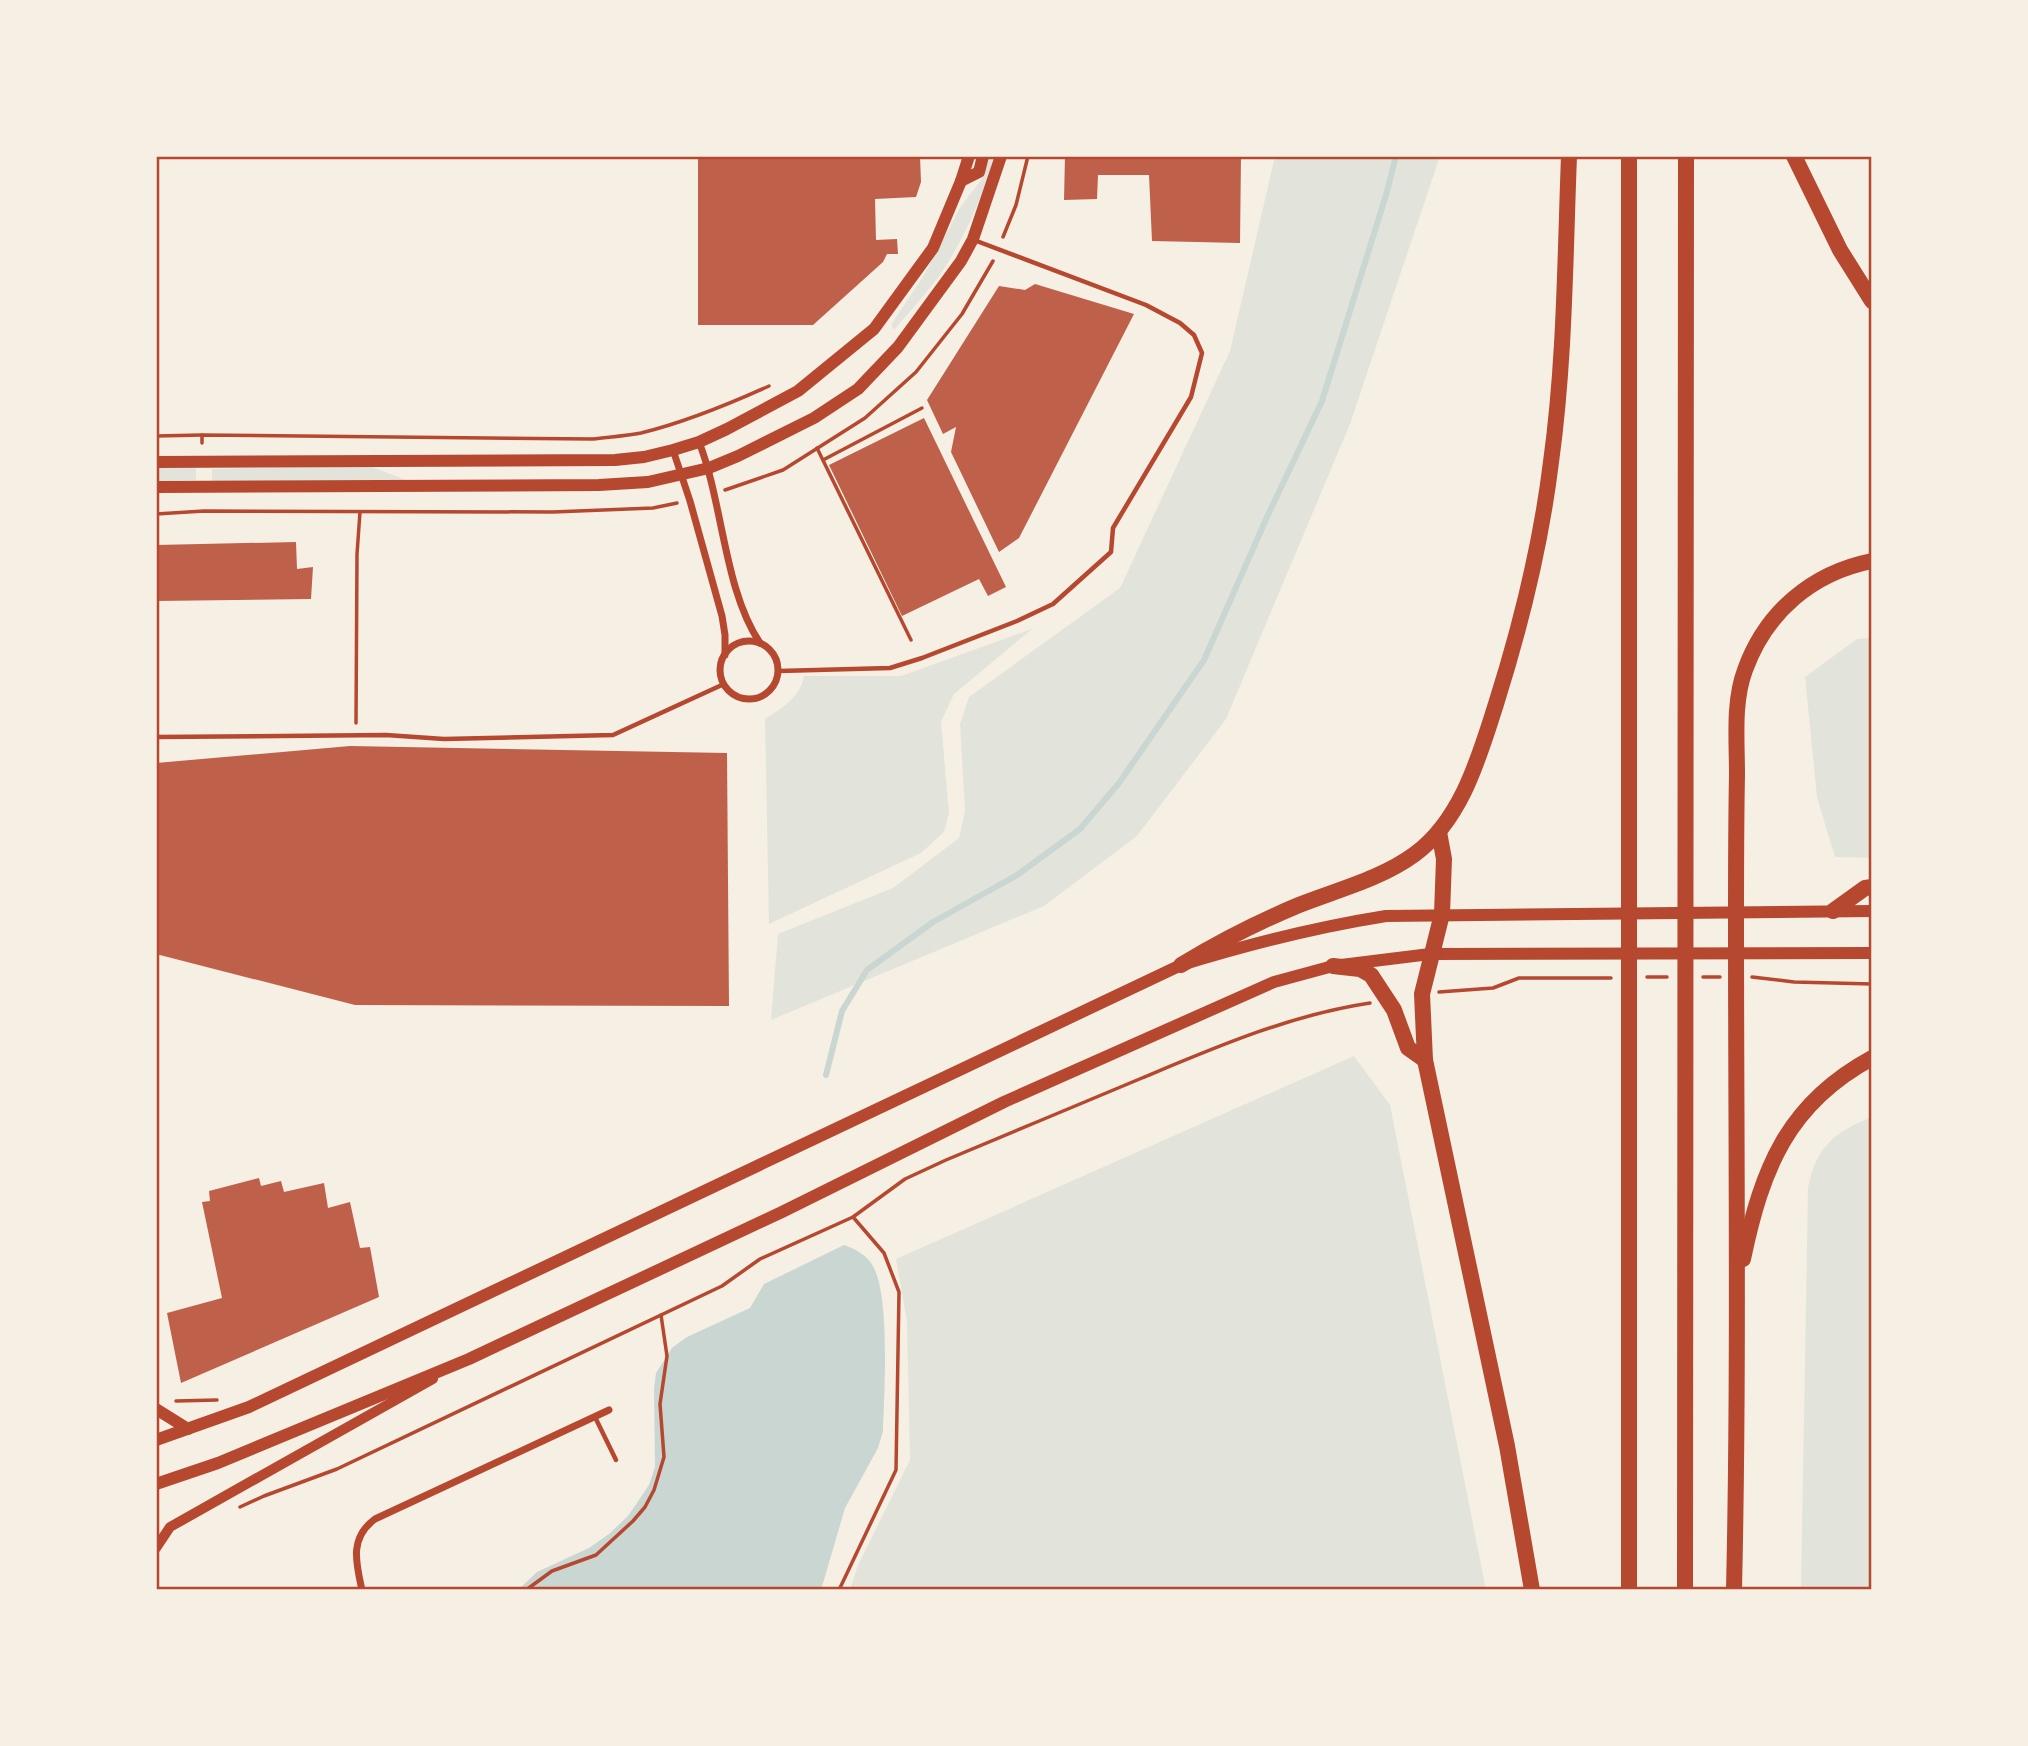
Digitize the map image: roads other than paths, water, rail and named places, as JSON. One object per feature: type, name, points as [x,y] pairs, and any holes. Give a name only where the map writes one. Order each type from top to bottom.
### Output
[{"type":"highway","points":[[1181,965],[1223,940],[1396,866],[1415,854],[1439,832],[1451,817],[1464,791],[1484,743],[1500,692],[1532,572],[1551,462],[1558,405],[1569,156]]},
{"type":"highway","points":[[1629,156],[1629,1590]]},
{"type":"highway","points":[[1685,1590],[1686,156]]},
{"type":"highway","points":[[1794,156],[1840,250],[1872,301]]},
{"type":"highway","points":[[1734,1590],[1737,1441],[1739,691],[1748,662],[1762,634],[1787,604],[1821,578],[1872,561]]},
{"type":"highway","points":[[1439,832],[1444,859],[1441,914],[1422,994],[1426,1060],[1507,1446],[1532,1590]]},
{"type":"highway","points":[[1833,911],[1865,888],[1872,887]]},
{"type":"highway","points":[[1333,966],[1360,969],[1371,975],[1388,1000],[1408,1048],[1426,1060]]},
{"type":"highway","points":[[1736,1292],[1754,1208],[1772,1161],[1785,1138],[1797,1120],[1833,1083],[1872,1058]]},
{"type":"main road","points":[[156,462],[615,460],[644,457],[699,442],[799,391],[874,329],[933,248],[969,156]]},
{"type":"main road","points":[[961,181],[979,172],[983,156]]},
{"type":"main road","points":[[156,486],[586,485],[648,482],[709,468],[814,418],[858,388],[898,347],[961,261],[973,239],[1000,156]]},
{"type":"main road","points":[[156,1440],[247,1407],[1181,965],[1238,947],[1386,916],[1872,911]]},
{"type":"main road","points":[[156,1484],[218,1464],[469,1359],[782,1212],[1052,1080],[1274,982],[1333,966],[1430,954],[1872,953]]},
{"type":"main road","points":[[156,1409],[188,1429]]},
{"type":"street","points":[[673,450],[722,616],[725,655],[720,669],[724,684],[732,694],[740,698],[758,698],[773,688],[779,671],[772,652],[760,643],[749,628],[725,545],[716,494],[699,442]]},
{"type":"street","points":[[725,655],[736,644],[746,641],[760,643]]},
{"type":"street","points":[[156,1548],[170,1527],[469,1359]]},
{"type":"street","points":[[362,1590],[355,1560],[356,1546],[363,1530],[375,1519],[608,1410]]},
{"type":"lane","points":[[779,671],[890,668],[979,636],[1053,604],[1111,552],[1113,528],[1191,397],[1202,354],[1194,335],[1180,323],[1146,305],[973,239]]},
{"type":"lane","points":[[156,737],[386,735],[444,739],[612,735],[724,684]]},
{"type":"lane","points":[[595,1416],[616,1460]]},
{"type":"waterway","points":[[826,1075],[842,1011],[867,970],[933,922],[1017,875],[1080,829],[1119,783],[1204,660],[1322,401],[1396,156]]}]
